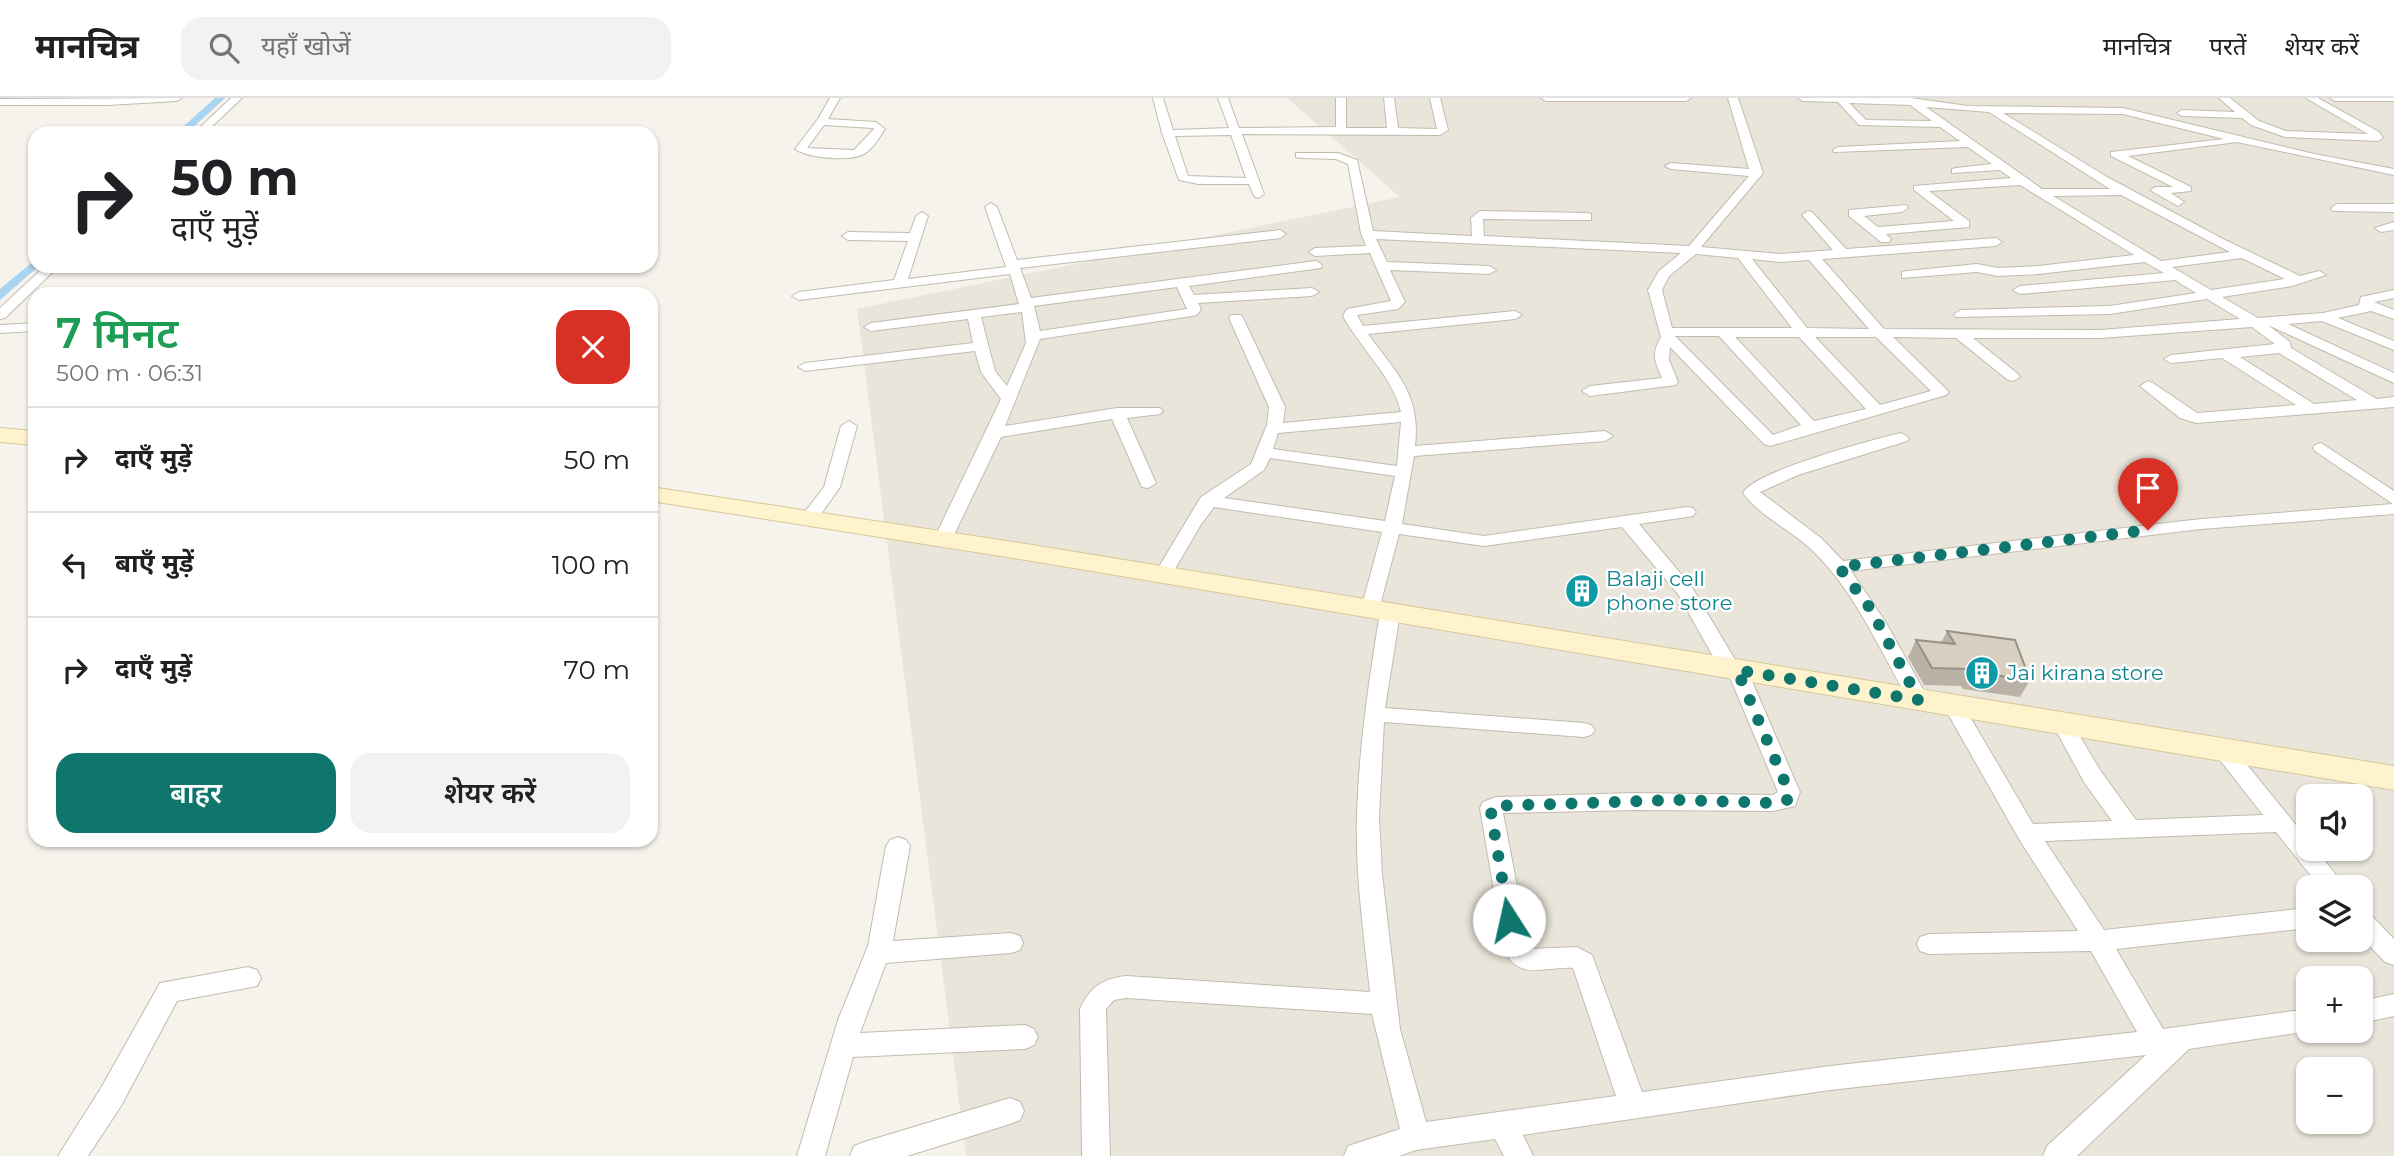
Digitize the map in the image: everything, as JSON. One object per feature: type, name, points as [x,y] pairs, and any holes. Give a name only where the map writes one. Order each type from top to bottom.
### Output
[{"type":"street","points":[[0,102],[108,102],[177,98]]},
{"type":"street","points":[[207,126],[237,98]]},
{"type":"street","points":[[823,120],[832,124],[880,127],[862,151],[856,153],[808,152],[800,149],[823,120],[835,98]]},
{"type":"street","points":[[1158,98],[1183,178],[1198,181],[1253,181]]},
{"type":"street","points":[[1223,98],[1258,194]]},
{"type":"street","points":[[1340,131],[1341,98]]},
{"type":"street","points":[[1389,98],[1393,132]]},
{"type":"street","points":[[1167,133],[1442,131],[1436,98]]},
{"type":"street","points":[[1546,98],[1686,98]]},
{"type":"street","points":[[1733,98],[1757,173]]},
{"type":"street","points":[[1803,98],[1842,101],[1909,100],[1991,109],[2123,110],[2314,157],[2394,172]]},
{"type":"street","points":[[2224,98],[2264,127],[2294,136],[2378,138],[2311,98]]},
{"type":"street","points":[[2335,98],[2394,98]]},
{"type":"street","points":[[1909,100],[2039,193],[2253,321],[2281,340],[2285,345],[2283,348]]},
{"type":"street","points":[[1842,101],[1867,124],[1940,124]]},
{"type":"street","points":[[1991,109],[2061,157],[2121,192],[2298,280]]},
{"type":"street","points":[[2182,113],[2245,115]]},
{"type":"street","points":[[2178,202],[2156,190],[2189,190],[2115,154],[2243,140]]},
{"type":"street","points":[[1838,150],[1967,144]]},
{"type":"street","points":[[1300,155],[1338,156],[1353,162],[1368,235],[1398,303],[1352,312],[1350,316],[1357,331],[1405,396],[1410,416],[1404,472],[1380,611],[1368,817],[1370,874],[1387,1029],[1416,1137]]},
{"type":"street","points":[[1671,166],[1757,173]]},
{"type":"street","points":[[1956,171],[2001,167]]},
{"type":"street","points":[[1757,173],[1693,250],[1674,264],[1657,283],[1655,290],[1666,335],[1765,439],[1772,441],[1811,427],[1941,392],[1882,335],[1813,257]]},
{"type":"street","points":[[1875,232],[1965,224],[1918,188],[2021,181]]},
{"type":"street","points":[[2039,193],[2121,192]]},
{"type":"street","points":[[943,539],[1024,369],[1034,336],[1026,305],[991,207]]},
{"type":"street","points":[[1900,251],[1853,213],[1902,208]]},
{"type":"street","points":[[2337,208],[2394,208]]},
{"type":"street","points":[[1478,238],[1477,218],[1480,215],[1587,217]]},
{"type":"street","points":[[1808,215],[1843,254]]},
{"type":"street","points":[[899,285],[922,216]]},
{"type":"street","points":[[799,296],[1280,234]]},
{"type":"street","points":[[1368,235],[1448,240],[1478,238],[1813,257],[1996,242]]},
{"type":"street","points":[[848,236],[916,237]]},
{"type":"street","points":[[871,327],[1181,282],[1375,249]]},
{"type":"street","points":[[1907,275],[1977,268],[1998,272],[2038,270],[2241,254]]},
{"type":"street","points":[[1742,255],[1804,334],[1877,411]]},
{"type":"street","points":[[1382,266],[1489,270]]},
{"type":"street","points":[[30,287],[45,273]]},
{"type":"street","points":[[1961,314],[2110,310],[2319,275]]},
{"type":"street","points":[[2020,290],[2176,276]]},
{"type":"street","points":[[1034,336],[1192,313],[1195,309],[1181,282]]},
{"type":"street","points":[[0,315],[28,289]]},
{"type":"street","points":[[1189,299],[1312,292]]},
{"type":"street","points":[[1666,335],[2100,334],[2323,317],[2366,308],[2366,300],[2394,294]]},
{"type":"street","points":[[2367,304],[2394,315]]},
{"type":"street","points":[[973,313],[990,377],[1010,400]]},
{"type":"street","points":[[1357,331],[1515,315]]},
{"type":"street","points":[[2323,317],[2394,346]]},
{"type":"street","points":[[1236,318],[1277,407],[1275,428]]},
{"type":"street","points":[[2269,320],[2394,379]]},
{"type":"street","points":[[0,329],[28,327]]},
{"type":"street","points":[[1724,333],[1811,427]]},
{"type":"street","points":[[1590,391],[1671,383],[1659,350],[1666,335]]},
{"type":"street","points":[[1961,335],[2013,377]]},
{"type":"street","points":[[805,367],[981,346]]},
{"type":"street","points":[[2171,359],[2283,348],[2376,405]]},
{"type":"street","points":[[2224,353],[2312,409]]},
{"type":"street","points":[[2148,386],[2186,415],[2196,418],[2394,402]]},
{"type":"street","points":[[995,433],[1117,413],[1155,411]]},
{"type":"street","points":[[1117,413],[1148,483]]},
{"type":"street","points":[[1163,575],[1198,511],[1233,480],[1258,467],[1271,430],[1410,416]]},
{"type":"street","points":[[810,517],[832,487],[849,426]]},
{"type":"street","points":[[0,435],[28,437]]},
{"type":"street","points":[[1406,452],[1605,436]]},
{"type":"street","points":[[1901,438],[1792,471],[1751,491],[1753,496],[1807,535],[1839,567],[1870,608],[1919,700]]},
{"type":"street","points":[[2321,448],[2394,499]]},
{"type":"street","points":[[1263,452],[1404,472]]},
{"type":"street","points":[[658,495],[810,517],[2394,778]]},
{"type":"street","points":[[1207,501],[1484,541],[1687,512]]},
{"type":"street","points":[[1839,567],[2201,524],[2394,509]]},
{"type":"street","points":[[1626,521],[1679,580],[1702,612],[1734,669],[1789,792],[1787,800],[1773,803],[1603,801],[1496,804],[1491,808],[1516,950],[1520,957],[1526,960],[1577,957],[1583,962],[1633,1106]]},
{"type":"street","points":[[1953,705],[2027,833],[2098,942],[2169,1040]]},
{"type":"street","points":[[1374,714],[1584,730]]},
{"type":"street","points":[[2062,723],[2092,776],[2130,829]]},
{"type":"street","points":[[2224,750],[2323,875]]},
{"type":"street","points":[[2027,833],[2281,823]]},
{"type":"street","points":[[811,1156],[844,1046],[877,953],[898,846]]},
{"type":"street","points":[[1929,944],[2098,942],[2217,926],[2296,919]]},
{"type":"street","points":[[2373,933],[2394,955]]},
{"type":"street","points":[[877,953],[1012,943]]},
{"type":"street","points":[[72,1156],[111,1097],[169,991],[248,978]]},
{"type":"street","points":[[1096,1156],[1093,1009],[1098,997],[1107,989],[1126,987],[1385,1004]]},
{"type":"street","points":[[2373,1009],[2394,1005]]},
{"type":"street","points":[[1358,1156],[1416,1137],[1502,1124],[1830,1078],[2169,1040],[2296,1022]]},
{"type":"street","points":[[844,1046],[1025,1037]]},
{"type":"street","points":[[2056,1156],[2169,1040]]},
{"type":"street","points":[[864,1156],[1010,1111]]},
{"type":"street","points":[[1502,1124],[1519,1156]]},
{"type":"shaded area","points":[[1287,98],[2394,98],[2394,1156],[966,1156],[857,309],[1400,197]]},
{"type":"building","points":[[1947,631],[2015,640],[2030,680],[1971,672],[1969,669],[1932,668],[1916,640],[1955,644]]},
{"type":"waterway","points":[[189,126],[220,98]]},
{"type":"waterway","points":[[0,296],[28,270]]},
{"type":"place","name":"Balaji cell phone store","points":[[1582,591]]},
{"type":"place","name":"Jai kirana store","points":[[1982,673]]},
{"type":"route","points":[[1509,920],[1491,812],[1491,808],[1496,804],[1676,800],[1773,803],[1787,800],[1789,792],[1737,670],[1919,700],[1870,608],[1839,567],[2148,530]]}]
